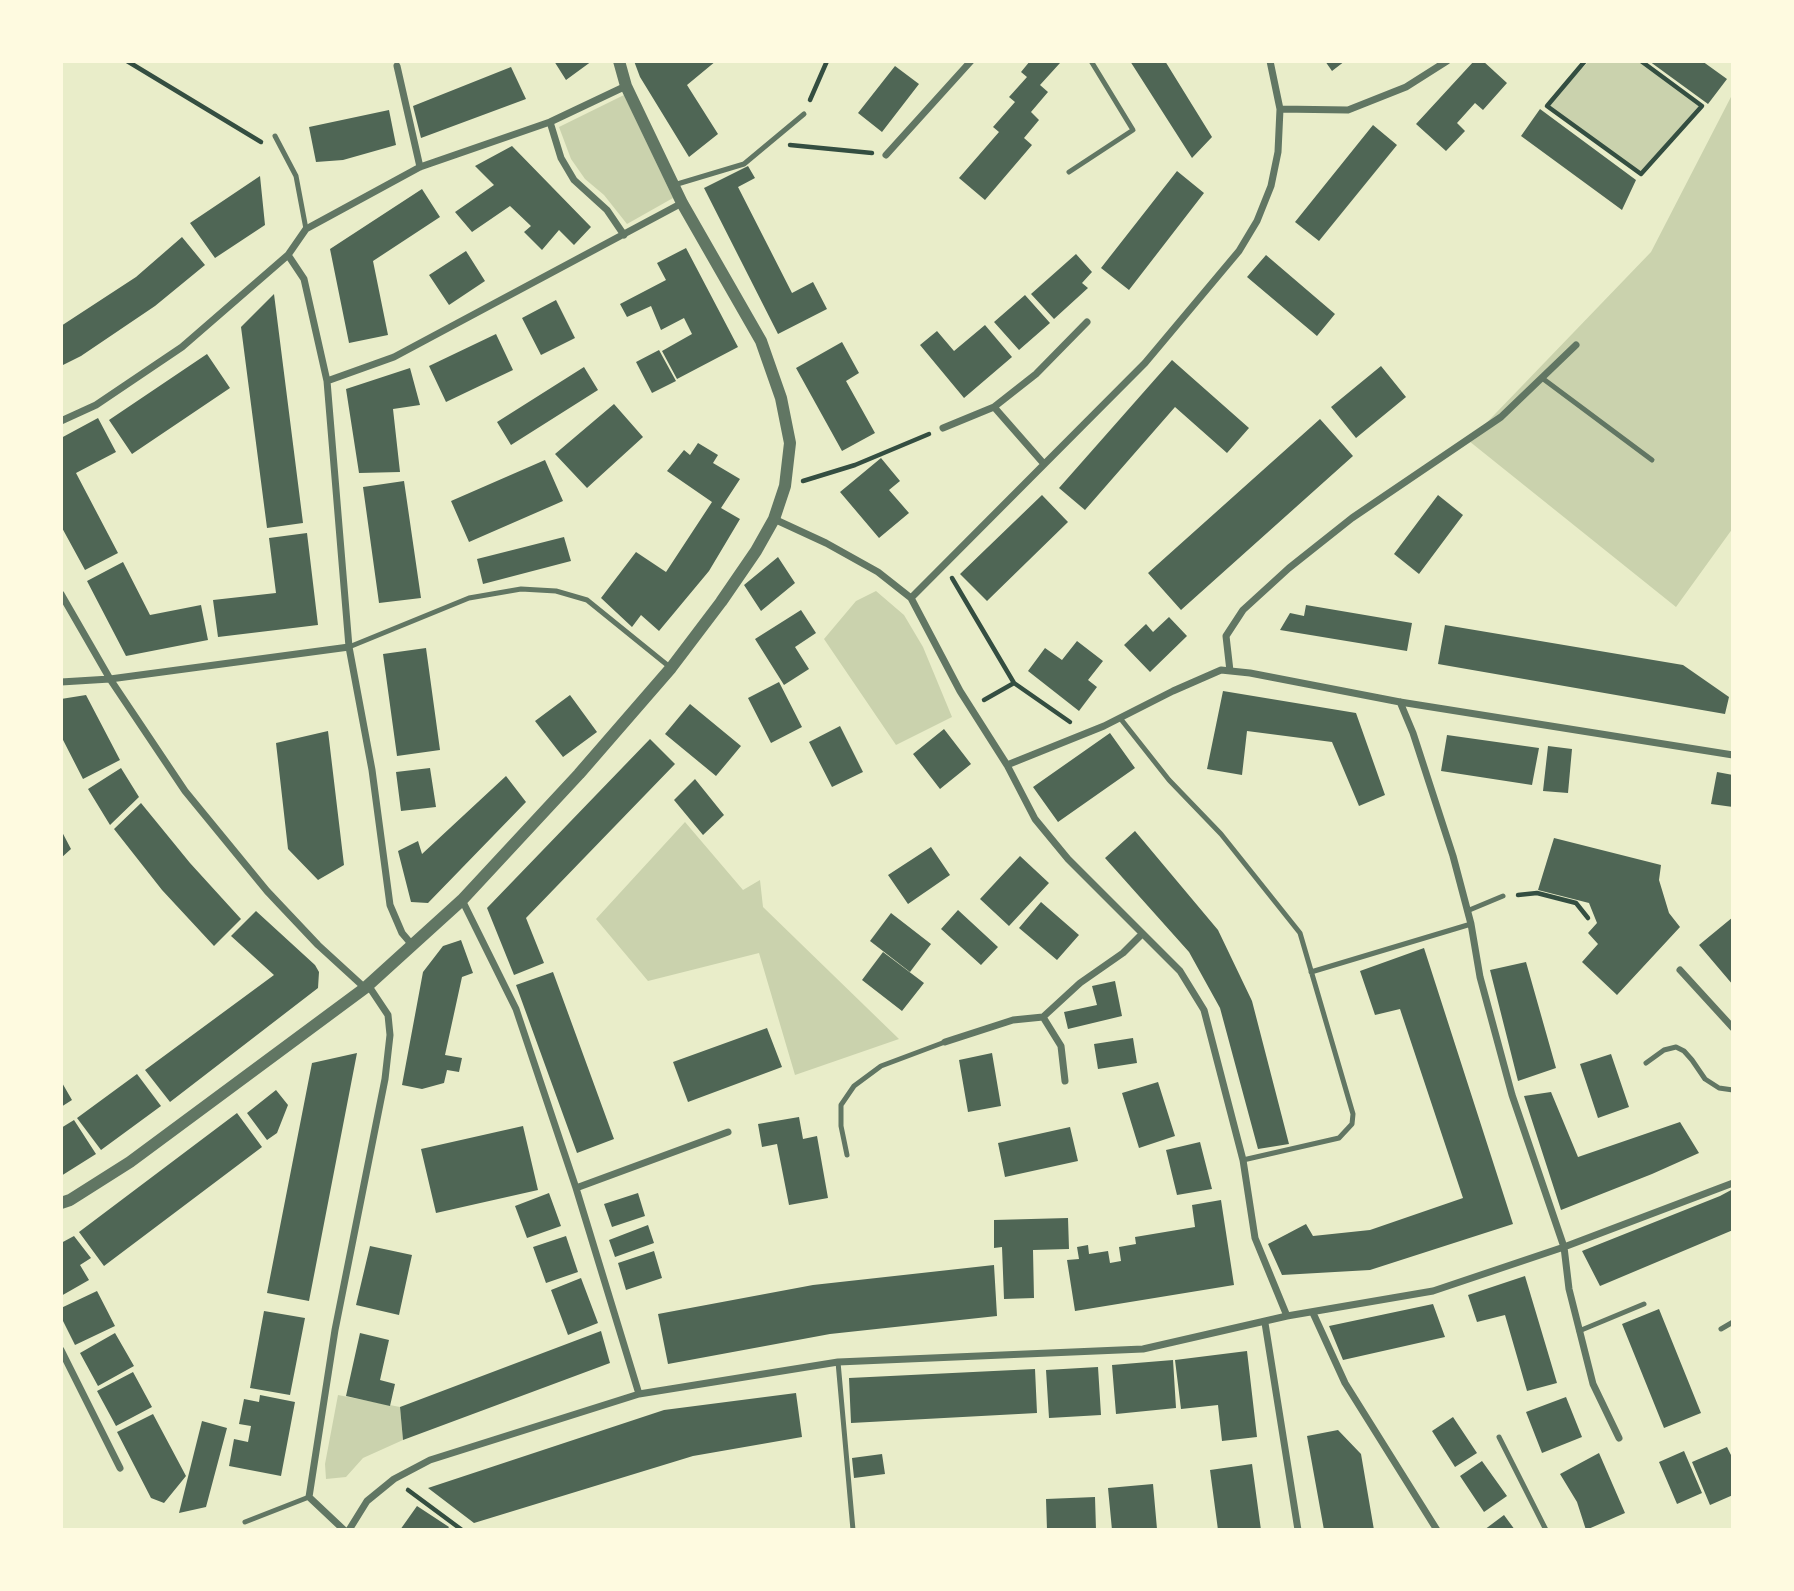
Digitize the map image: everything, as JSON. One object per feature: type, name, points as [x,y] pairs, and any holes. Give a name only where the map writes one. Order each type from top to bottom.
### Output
[{"type":"street","points":[[61,1203],[130,1162],[366,986],[462,900],[579,774],[671,668],[721,602],[774,519],[785,486],[790,443],[781,398],[761,341],[682,202],[626,86],[619,61]]},
{"type":"street","points":[[886,155],[971,61]]},
{"type":"street","points":[[911,598],[1145,363],[1239,251],[1257,221],[1271,186],[1278,152],[1280,109],[1270,61]]},
{"type":"street","points":[[1280,109],[1348,110],[1406,88],[1447,61]]},
{"type":"street","points":[[397,66],[420,167]]},
{"type":"street","points":[[61,421],[96,405],[181,347],[288,255],[306,229],[420,167],[550,122],[626,86]]},
{"type":"street","points":[[550,122],[561,158],[574,180],[607,210],[624,235]]},
{"type":"street","points":[[327,381],[394,357],[682,202]]},
{"type":"street","points":[[288,255],[304,279],[327,381],[349,647],[372,770],[390,905],[402,933],[413,946]]},
{"type":"street","points":[[943,428],[994,407],[1036,374],[1087,322]]},
{"type":"street","points":[[1230,671],[1226,636],[1243,610],[1289,568],[1352,518],[1501,417],[1576,345]]},
{"type":"street","points":[[994,407],[1044,464]]},
{"type":"street","points":[[774,519],[827,542],[878,572],[911,598],[1035,819],[1068,859],[1180,971],[1204,1010],[1243,1160],[1255,1238],[1287,1316]]},
{"type":"street","points":[[61,594],[110,679],[185,791],[267,891],[318,945],[366,986],[388,1015],[389,1046],[385,1079],[335,1330],[309,1497],[344,1530]]},
{"type":"street","points":[[61,682],[110,679],[349,647]]},
{"type":"street","points":[[1007,765],[1120,718],[1221,670],[1400,702],[1733,755]]},
{"type":"street","points":[[1400,702],[1413,733],[1453,856],[1471,924],[1480,977],[1512,1095],[1564,1247],[1569,1289],[1593,1384],[1619,1438]]},
{"type":"street","points":[[462,900],[516,1009],[576,1188],[639,1394]]},
{"type":"street","points":[[945,1042],[1013,1020],[1043,1017],[1080,983],[1123,953],[1142,934]]},
{"type":"street","points":[[1680,970],[1733,1028]]},
{"type":"street","points":[[1043,1017],[1061,1046],[1065,1081]]},
{"type":"street","points":[[576,1188],[729,1132]]},
{"type":"street","points":[[349,1530],[367,1501],[394,1479],[430,1460],[639,1394],[838,1362],[1143,1349],[1287,1316],[1433,1291],[1564,1247],[1733,1183]]},
{"type":"street","points":[[1313,1313],[1345,1383],[1437,1530]]},
{"type":"street","points":[[1265,1323],[1298,1530]]},
{"type":"street","points":[[61,1350],[120,1468]]},
{"type":"lane","points":[[1069,172],[1133,130],[1091,61]]},
{"type":"lane","points":[[674,185],[744,164],[804,114]]},
{"type":"lane","points":[[275,136],[296,176],[306,229]]},
{"type":"lane","points":[[1542,378],[1652,460]]},
{"type":"lane","points":[[349,647],[469,598],[521,589],[556,591],[587,600],[671,668]]},
{"type":"lane","points":[[1120,718],[1169,780],[1221,834],[1300,933],[1353,1114],[1352,1124],[1339,1138],[1243,1160]]},
{"type":"lane","points":[[1467,911],[1503,896]]},
{"type":"lane","points":[[1311,972],[1471,924]]},
{"type":"lane","points":[[847,1155],[841,1126],[841,1105],[854,1086],[881,1066],[945,1042]]},
{"type":"lane","points":[[1646,1063],[1664,1050],[1676,1048],[1684,1051],[1705,1079],[1719,1088],[1733,1090]]},
{"type":"lane","points":[[1580,1331],[1644,1304]]},
{"type":"lane","points":[[1721,1329],[1733,1322]]},
{"type":"lane","points":[[838,1362],[853,1530]]},
{"type":"lane","points":[[1499,1437],[1546,1530]]},
{"type":"lane","points":[[245,1522],[309,1497]]},
{"type":"path","points":[[127,61],[286,157]]},
{"type":"path","points":[[804,114],[827,61]]},
{"type":"path","points":[[1586,61],[1547,106],[1641,174],[1702,106],[1642,61]]},
{"type":"path","points":[[769,143],[886,155]]},
{"type":"path","points":[[785,486],[855,465],[943,428]]},
{"type":"path","points":[[944,565],[1014,683],[1081,728]]},
{"type":"path","points":[[971,708],[1014,683]]},
{"type":"path","points":[[1503,896],[1537,893],[1576,903],[1588,918]]},
{"type":"path","points":[[394,1479],[462,1530]]},
{"type":"green space","points":[[1589,61],[1641,61],[1702,106],[1641,174],[1547,106]]},
{"type":"green space","points":[[1733,93],[1733,528],[1676,607],[1469,441],[1651,252]]},
{"type":"green space","points":[[624,95],[673,198],[627,224],[604,195],[585,179],[571,159],[559,127]]},
{"type":"green space","points":[[876,591],[904,615],[923,647],[952,717],[896,745],[824,639],[856,601]]},
{"type":"green space","points":[[685,822],[743,890],[760,880],[763,907],[899,1039],[795,1075],[759,953],[648,981],[596,919]]},
{"type":"green space","points":[[338,1395],[400,1407],[403,1440],[363,1458],[346,1477],[326,1479],[325,1464]]},
{"type":"building","points":[[554,61],[592,61],[566,80]]},
{"type":"building","points":[[634,61],[716,61],[687,85],[718,134],[689,157],[640,77]]},
{"type":"building","points":[[1030,61],[1060,63],[1040,85],[1048,92],[1031,112],[1039,120],[1024,138],[1032,145],[985,200],[959,178],[999,132],[993,127],[1015,102],[1009,97],[1027,77],[1021,72]]},
{"type":"building","points":[[1130,61],[1165,61],[1212,137],[1192,158]]},
{"type":"building","points":[[1325,61],[1345,61],[1332,71]]},
{"type":"building","points":[[1474,61],[1483,61],[1507,83],[1483,110],[1475,103],[1457,123],[1465,131],[1446,151],[1416,124]]},
{"type":"building","points":[[1649,61],[1702,61],[1727,79],[1708,104]]},
{"type":"building","points":[[895,66],[919,84],[882,132],[858,113]]},
{"type":"building","points":[[511,67],[526,99],[421,138],[413,106]]},
{"type":"building","points":[[1540,109],[1636,180],[1622,210],[1521,136]]},
{"type":"building","points":[[389,110],[396,145],[343,160],[316,162],[309,127]]},
{"type":"building","points":[[1373,125],[1397,145],[1319,241],[1295,222]]},
{"type":"building","points":[[512,146],[591,227],[574,245],[559,230],[542,250],[524,232],[531,226],[510,206],[472,232],[455,212],[494,185],[475,166]]},
{"type":"building","points":[[748,166],[755,178],[738,187],[792,293],[813,282],[827,309],[778,334],[704,188]]},
{"type":"building","points":[[1177,171],[1204,193],[1129,290],[1101,268]]},
{"type":"building","points":[[260,176],[265,225],[215,258],[190,223]]},
{"type":"building","points":[[422,189],[440,217],[373,261],[388,335],[349,343],[330,249]]},
{"type":"building","points":[[182,237],[205,265],[155,306],[81,356],[61,366],[61,326],[136,277]]},
{"type":"building","points":[[686,248],[738,347],[677,379],[662,351],[692,334],[684,318],[661,330],[651,306],[627,317],[620,304],[666,280],[657,263]]},
{"type":"building","points":[[466,251],[485,281],[449,305],[429,275]]},
{"type":"building","points":[[1076,254],[1092,272],[1082,283],[1088,288],[1054,319],[1031,294]]},
{"type":"building","points":[[1266,255],[1335,314],[1317,336],[1247,277]]},
{"type":"building","points":[[274,294],[303,523],[267,528],[241,327]]},
{"type":"building","points":[[1025,295],[1050,323],[1019,350],[994,322]]},
{"type":"building","points":[[556,300],[575,338],[541,355],[522,318]]},
{"type":"building","points":[[985,325],[1012,357],[964,398],[920,345],[937,331],[954,351]]},
{"type":"building","points":[[496,334],[513,370],[446,402],[429,366]]},
{"type":"building","points":[[842,342],[859,373],[846,381],[875,433],[842,451],[796,368]]},
{"type":"building","points":[[659,350],[676,381],[652,393],[636,362]]},
{"type":"building","points":[[207,354],[230,388],[132,454],[109,420]]},
{"type":"building","points":[[1172,360],[1249,428],[1227,453],[1175,407],[1085,510],[1059,488]]},
{"type":"building","points":[[1381,366],[1406,397],[1356,438],[1331,407]]},
{"type":"building","points":[[584,367],[598,390],[511,445],[497,422]]},
{"type":"building","points":[[410,368],[420,405],[393,409],[400,472],[359,473],[346,389]]},
{"type":"building","points":[[614,404],[643,437],[587,488],[555,454]]},
{"type":"building","points":[[98,418],[116,452],[76,473],[118,553],[85,570],[61,526],[61,438]]},
{"type":"building","points":[[1320,419],[1353,456],[1181,610],[1148,573]]},
{"type":"building","points":[[698,443],[718,455],[713,463],[740,479],[721,508],[740,519],[709,571],[659,631],[641,615],[632,627],[601,598],[636,552],[666,572],[712,502],[667,471],[684,450],[690,455]]},
{"type":"building","points":[[881,458],[900,481],[889,490],[909,513],[879,538],[840,492]]},
{"type":"building","points":[[545,460],[563,501],[469,542],[451,501]]},
{"type":"building","points":[[404,481],[421,598],[379,603],[363,487]]},
{"type":"building","points":[[1042,495],[1068,522],[987,601],[960,574]]},
{"type":"building","points":[[1438,495],[1463,515],[1419,574],[1394,554]]},
{"type":"building","points":[[307,533],[318,625],[218,637],[213,600],[276,593],[269,538]]},
{"type":"building","points":[[564,537],[571,561],[483,584],[477,559]]},
{"type":"building","points":[[778,557],[795,583],[761,611],[744,585]]},
{"type":"building","points":[[123,562],[150,615],[201,605],[208,640],[126,656],[87,581]]},
{"type":"building","points":[[1306,605],[1412,623],[1407,651],[1280,630],[1290,613],[1304,616]]},
{"type":"building","points":[[801,610],[816,633],[795,647],[809,669],[784,685],[755,639]]},
{"type":"building","points":[[1169,617],[1187,636],[1150,672],[1124,645],[1146,624],[1153,632]]},
{"type":"building","points":[[1445,625],[1683,665],[1729,697],[1725,714],[1438,664]]},
{"type":"building","points":[[1077,641],[1103,661],[1088,680],[1097,687],[1079,711],[1028,671],[1045,648],[1062,660]]},
{"type":"building","points":[[426,648],[440,750],[397,756],[383,654]]},
{"type":"building","points":[[779,682],[802,727],[771,743],[748,698]]},
{"type":"building","points":[[1223,691],[1356,713],[1385,795],[1359,806],[1332,742],[1247,731],[1242,775],[1207,769]]},
{"type":"building","points":[[86,695],[120,760],[83,779],[61,736],[61,699]]},
{"type":"building","points":[[570,695],[597,732],[563,757],[535,721]]},
{"type":"building","points":[[690,704],[741,746],[716,776],[665,734]]},
{"type":"building","points":[[840,726],[863,772],[832,787],[809,742]]},
{"type":"building","points":[[944,729],[971,764],[940,789],[913,754]]},
{"type":"building","points":[[328,731],[344,865],[318,880],[288,849],[276,743]]},
{"type":"building","points":[[1110,733],[1135,768],[1058,822],[1033,787]]},
{"type":"building","points":[[1447,735],[1539,748],[1532,785],[1441,771]]},
{"type":"building","points":[[650,739],[675,764],[526,918],[544,963],[514,975],[487,908]]},
{"type":"building","points":[[1548,746],[1572,749],[1568,793],[1543,791]]},
{"type":"building","points":[[121,768],[139,797],[110,825],[88,789]]},
{"type":"building","points":[[430,768],[436,807],[401,811],[396,772]]},
{"type":"building","points":[[1717,772],[1733,775],[1733,807],[1711,804]]},
{"type":"building","points":[[506,776],[526,802],[428,903],[411,902],[398,851],[418,841],[422,854]]},
{"type":"building","points":[[695,779],[724,815],[703,835],[674,800]]},
{"type":"building","points":[[141,803],[241,919],[214,946],[162,890],[114,829]]},
{"type":"building","points":[[61,830],[71,849],[61,858]]},
{"type":"building","points":[[1135,831],[1218,930],[1252,1001],[1289,1144],[1258,1149],[1220,1008],[1189,952],[1105,858]]},
{"type":"building","points":[[1554,838],[1661,865],[1659,880],[1669,913],[1680,927],[1617,995],[1582,962],[1598,944],[1588,933],[1597,923],[1589,903],[1538,890]]},
{"type":"building","points":[[931,847],[950,875],[908,904],[888,875]]},
{"type":"building","points":[[1020,856],[1049,883],[1009,926],[980,899]]},
{"type":"building","points":[[1041,902],[1079,935],[1057,960],[1019,928]]},
{"type":"building","points":[[958,910],[998,947],[981,965],[941,929]]},
{"type":"building","points":[[256,911],[315,965],[319,972],[318,988],[170,1102],[145,1070],[274,975],[231,936]]},
{"type":"building","points":[[891,913],[931,944],[910,972],[870,941]]},
{"type":"building","points":[[1733,917],[1733,985],[1699,945]]},
{"type":"building","points":[[461,940],[473,973],[462,977],[445,1055],[462,1058],[459,1072],[447,1070],[444,1083],[422,1089],[402,1085],[423,972],[443,946]]},
{"type":"building","points":[[1424,948],[1513,1224],[1370,1270],[1282,1275],[1268,1244],[1306,1224],[1313,1236],[1370,1230],[1463,1198],[1400,1009],[1375,1015],[1360,971]]},
{"type":"building","points":[[883,952],[924,983],[902,1011],[862,980]]},
{"type":"building","points":[[1526,962],[1556,1068],[1518,1081],[1490,970]]},
{"type":"building","points":[[553,972],[614,1139],[577,1153],[516,985]]},
{"type":"building","points":[[1115,981],[1122,1016],[1068,1029],[1064,1012],[1097,1005],[1092,986]]},
{"type":"building","points":[[767,1028],[782,1067],[688,1102],[673,1062]]},
{"type":"building","points":[[1133,1038],[1137,1063],[1098,1069],[1094,1044]]},
{"type":"building","points":[[357,1053],[309,1301],[267,1293],[312,1063]]},
{"type":"building","points":[[992,1053],[1001,1106],[968,1112],[959,1060]]},
{"type":"building","points":[[1611,1054],[1629,1107],[1598,1118],[1580,1064]]},
{"type":"building","points":[[137,1074],[161,1106],[101,1150],[77,1118]]},
{"type":"building","points":[[61,1081],[72,1100],[61,1107]]},
{"type":"building","points":[[1158,1082],[1175,1136],[1139,1148],[1122,1093]]},
{"type":"building","points":[[276,1090],[288,1105],[277,1133],[267,1140],[247,1113]]},
{"type":"building","points":[[1551,1092],[1578,1157],[1680,1122],[1699,1153],[1561,1210],[1524,1096]]},
{"type":"building","points":[[237,1113],[262,1147],[104,1266],[79,1232]]},
{"type":"building","points":[[799,1117],[803,1139],[817,1136],[828,1198],[789,1205],[777,1144],[762,1147],[758,1124]]},
{"type":"building","points":[[74,1120],[96,1154],[61,1176],[61,1128]]},
{"type":"building","points":[[523,1126],[538,1190],[436,1213],[421,1149]]},
{"type":"building","points":[[1070,1127],[1078,1161],[1005,1177],[998,1143]]},
{"type":"building","points":[[1200,1142],[1212,1189],[1177,1195],[1166,1150]]},
{"type":"building","points":[[1733,1189],[1733,1230],[1600,1286],[1582,1251]]},
{"type":"building","points":[[549,1193],[561,1226],[527,1238],[515,1206]]},
{"type":"building","points":[[638,1193],[645,1216],[612,1227],[604,1204]]},
{"type":"building","points":[[1221,1200],[1234,1285],[1075,1311],[1067,1260],[1079,1259],[1077,1247],[1088,1245],[1089,1254],[1108,1251],[1110,1263],[1121,1261],[1119,1247],[1136,1244],[1135,1237],[1195,1227],[1192,1205]]},
{"type":"building","points":[[1068,1218],[1069,1249],[1033,1250],[1034,1298],[1004,1299],[1002,1247],[994,1248],[994,1220]]},
{"type":"building","points":[[648,1225],[654,1243],[615,1257],[609,1240]]},
{"type":"building","points":[[74,1236],[91,1258],[80,1265],[89,1280],[61,1296],[61,1243]]},
{"type":"building","points":[[566,1236],[578,1272],[546,1283],[533,1247]]},
{"type":"building","points":[[370,1246],[412,1255],[399,1315],[356,1305]]},
{"type":"building","points":[[654,1251],[662,1278],[626,1290],[618,1263]]},
{"type":"building","points":[[994,1265],[997,1316],[830,1334],[668,1364],[658,1314],[813,1285]]},
{"type":"building","points":[[1525,1276],[1557,1383],[1527,1391],[1505,1315],[1477,1322],[1468,1295]]},
{"type":"building","points":[[581,1278],[598,1323],[568,1335],[551,1290]]},
{"type":"building","points":[[97,1291],[115,1326],[75,1345],[61,1317],[61,1308]]},
{"type":"building","points":[[1433,1304],[1445,1337],[1343,1360],[1329,1326]]},
{"type":"building","points":[[1659,1309],[1701,1413],[1664,1428],[1622,1324]]},
{"type":"building","points":[[264,1311],[305,1318],[290,1395],[250,1388]]},
{"type":"building","points":[[601,1331],[610,1363],[403,1440],[400,1407]]},
{"type":"building","points":[[115,1333],[134,1366],[98,1386],[80,1353]]},
{"type":"building","points":[[360,1333],[389,1340],[380,1380],[395,1384],[390,1406],[346,1396]]},
{"type":"building","points":[[1247,1351],[1257,1437],[1222,1441],[1218,1405],[1181,1409],[1175,1360]]},
{"type":"building","points":[[1173,1360],[1176,1408],[1116,1414],[1112,1365]]},
{"type":"building","points":[[1098,1367],[1101,1415],[1049,1418],[1046,1370]]},
{"type":"building","points":[[1035,1369],[1037,1413],[851,1423],[849,1378]]},
{"type":"building","points":[[133,1372],[152,1407],[116,1426],[97,1391]]},
{"type":"building","points":[[796,1393],[802,1437],[693,1456],[474,1523],[428,1488],[664,1410]]},
{"type":"building","points":[[260,1395],[295,1402],[281,1476],[229,1466],[234,1439],[248,1442],[251,1426],[239,1424],[244,1399],[259,1402]]},
{"type":"building","points":[[1566,1397],[1582,1437],[1542,1453],[1526,1412]]},
{"type":"building","points":[[153,1414],[186,1476],[164,1503],[151,1498],[117,1432]]},
{"type":"building","points":[[1453,1417],[1477,1453],[1455,1467],[1432,1431]]},
{"type":"building","points":[[202,1421],[227,1428],[206,1507],[179,1513]]},
{"type":"building","points":[[1338,1430],[1361,1454],[1374,1530],[1324,1530],[1307,1436]]},
{"type":"building","points":[[1727,1447],[1733,1459],[1733,1495],[1710,1505],[1692,1462]]},
{"type":"building","points":[[1684,1451],[1702,1493],[1677,1504],[1659,1462]]},
{"type":"building","points":[[1599,1453],[1625,1513],[1586,1530],[1577,1502],[1560,1474]]},
{"type":"building","points":[[882,1454],[885,1474],[854,1478],[852,1458]]},
{"type":"building","points":[[1482,1461],[1507,1496],[1484,1512],[1460,1476]]},
{"type":"building","points":[[1252,1464],[1261,1530],[1218,1530],[1210,1470]]},
{"type":"building","points":[[1153,1484],[1157,1529],[1112,1530],[1108,1488]]},
{"type":"building","points":[[1095,1497],[1096,1530],[1047,1530],[1046,1499]]},
{"type":"building","points":[[417,1506],[449,1527],[447,1530],[400,1530]]},
{"type":"building","points":[[1504,1515],[1515,1530],[1484,1530]]}]
